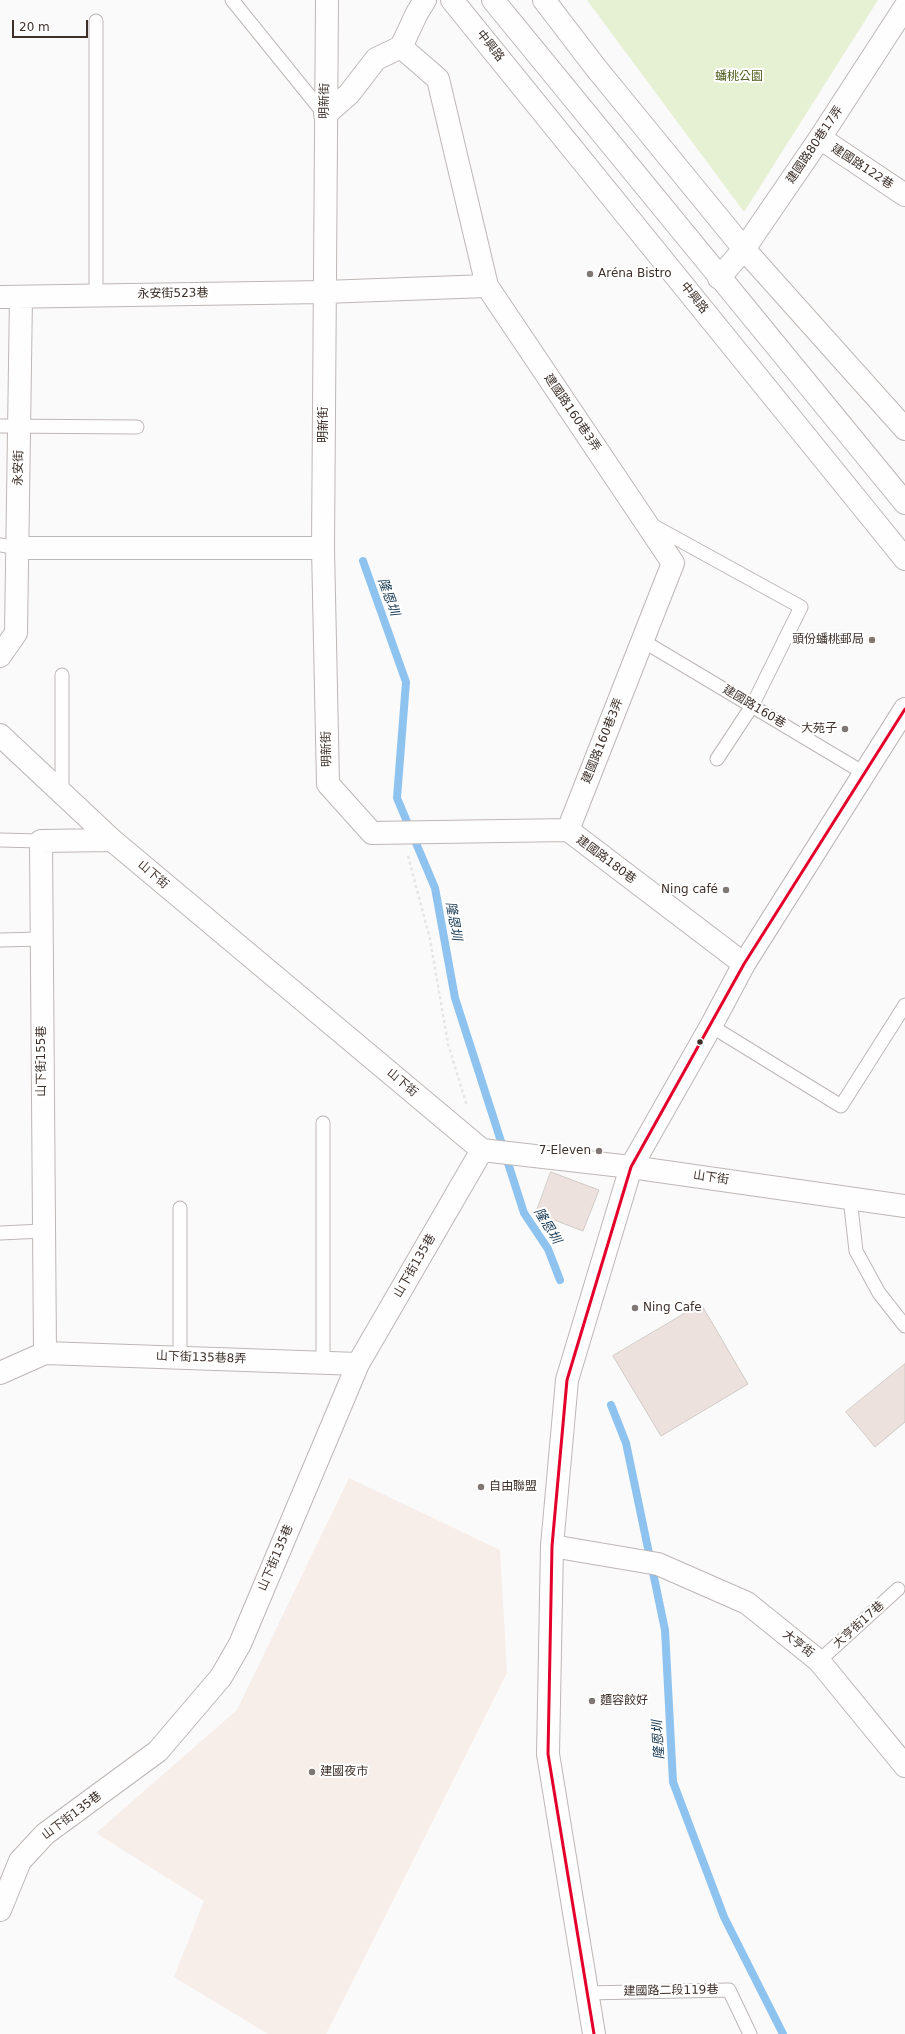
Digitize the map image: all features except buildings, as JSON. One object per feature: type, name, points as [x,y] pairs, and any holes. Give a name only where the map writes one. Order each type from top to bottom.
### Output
[{"type":"street","name":"明新街","points":[[327,0],[323,548],[328,784],[372,833]]},
{"type":"street","points":[[325,115],[349,94],[376,59],[401,47],[417,13],[426,0]]},
{"type":"street","name":"中興路","points":[[452,0],[905,559]]},
{"type":"street","points":[[493,0],[719,278],[905,503]]},
{"type":"street","points":[[544,0],[596,68],[744,249],[905,429]]},
{"type":"street","name":"建國路80巷17弄","points":[[719,278],[744,249],[820,138],[905,7]]},
{"type":"street","name":"建國路160巷3弄","points":[[401,47],[438,79],[487,286],[673,563],[568,830]]},
{"type":"street","name":"建國路122巷","points":[[820,138],[905,195]]},
{"type":"street","name":"永安街523巷","points":[[22,297],[324,292],[487,286]]},
{"type":"street","points":[[0,297],[22,297]]},
{"type":"street","name":"永安街","points":[[0,656],[16,633],[9,546],[10,427],[22,297]]},
{"type":"street","points":[[9,546],[323,548]]},
{"type":"street","points":[[594,2034],[548,1754],[552,1546],[567,1380],[631,1167],[711,1026],[744,964],[905,709]]},
{"type":"street","name":"山下街","points":[[0,735],[112,840],[497,1152],[631,1167],[905,1206]]},
{"type":"street","name":"建國路180巷","points":[[372,833],[568,830],[744,964]]},
{"type":"street","points":[[41,841],[112,840]]},
{"type":"street","name":"山下街155巷","points":[[41,841],[45,1353]]},
{"type":"street","name":"山下街135巷","points":[[0,1910],[20,1861],[45,1834],[158,1751],[221,1677],[240,1644],[358,1364],[497,1152]]},
{"type":"street","points":[[0,1373],[45,1353]]},
{"type":"street","name":"山下街135巷8弄","points":[[45,1353],[358,1364]]},
{"type":"street","name":"大亨街","points":[[552,1546],[650,1563],[747,1604],[819,1661],[905,1766]]},
{"type":"lane","points":[[232,0],[325,115]]},
{"type":"lane","points":[[96,21],[96,295]]},
{"type":"lane","points":[[10,427],[137,427]]},
{"type":"lane","points":[[646,522],[801,607],[752,706],[717,759]]},
{"type":"lane","name":"建國路160巷","points":[[643,641],[864,773]]},
{"type":"lane","points":[[62,675],[62,793]]},
{"type":"lane","points":[[0,840],[41,841]]},
{"type":"lane","points":[[0,940],[41,940]]},
{"type":"lane","points":[[711,1026],[841,1106],[905,1005]]},
{"type":"lane","points":[[323,1123],[323,1362]]},
{"type":"lane","points":[[850,1198],[856,1251],[879,1293],[905,1326]]},
{"type":"lane","points":[[180,1208],[180,1358]]},
{"type":"lane","points":[[0,1233],[43,1231]]},
{"type":"lane","name":"大亨街17巷","points":[[819,1661],[898,1588]]},
{"type":"lane","name":"建國路二段119巷","points":[[587,1993],[729,1990],[750,2034]]},
{"type":"path","points":[[402,833],[430,940],[448,1044],[469,1112]]},
{"type":"shaded area","name":"建國夜市","points":[[349,1478],[500,1550],[507,1673],[326,2034],[268,2034],[174,1977],[204,1901],[96,1833],[237,1710]]},
{"type":"green space","name":"蟠桃公園","points":[[587,0],[878,0],[744,212]]},
{"type":"waterway","name":"隆恩圳","points":[[363,561],[406,682],[397,798],[435,888],[455,998],[524,1213],[548,1249],[560,1280]]},
{"type":"waterway","name":"隆恩圳","points":[[611,1405],[626,1443],[665,1630],[673,1782],[724,1917],[783,2034]]},
{"type":"transit line","points":[[594,2034],[548,1754],[552,1546],[567,1380],[631,1167],[744,964],[905,709]]},
{"type":"place","name":"Aréna Bistro","points":[[590,274]]},
{"type":"place","name":"頭份蟠桃郵局","points":[[872,640]]},
{"type":"place","name":"大苑子","points":[[845,729]]},
{"type":"place","name":"Ning café","points":[[726,890]]},
{"type":"place","name":"7-Eleven","points":[[599,1151]]},
{"type":"place","name":"Ning Cafe","points":[[635,1308]]},
{"type":"place","name":"自由聯盟","points":[[481,1487]]},
{"type":"place","name":"麵容餃好","points":[[592,1701]]},
{"type":"place","name":"建國夜市","points":[[312,1772]]}]
